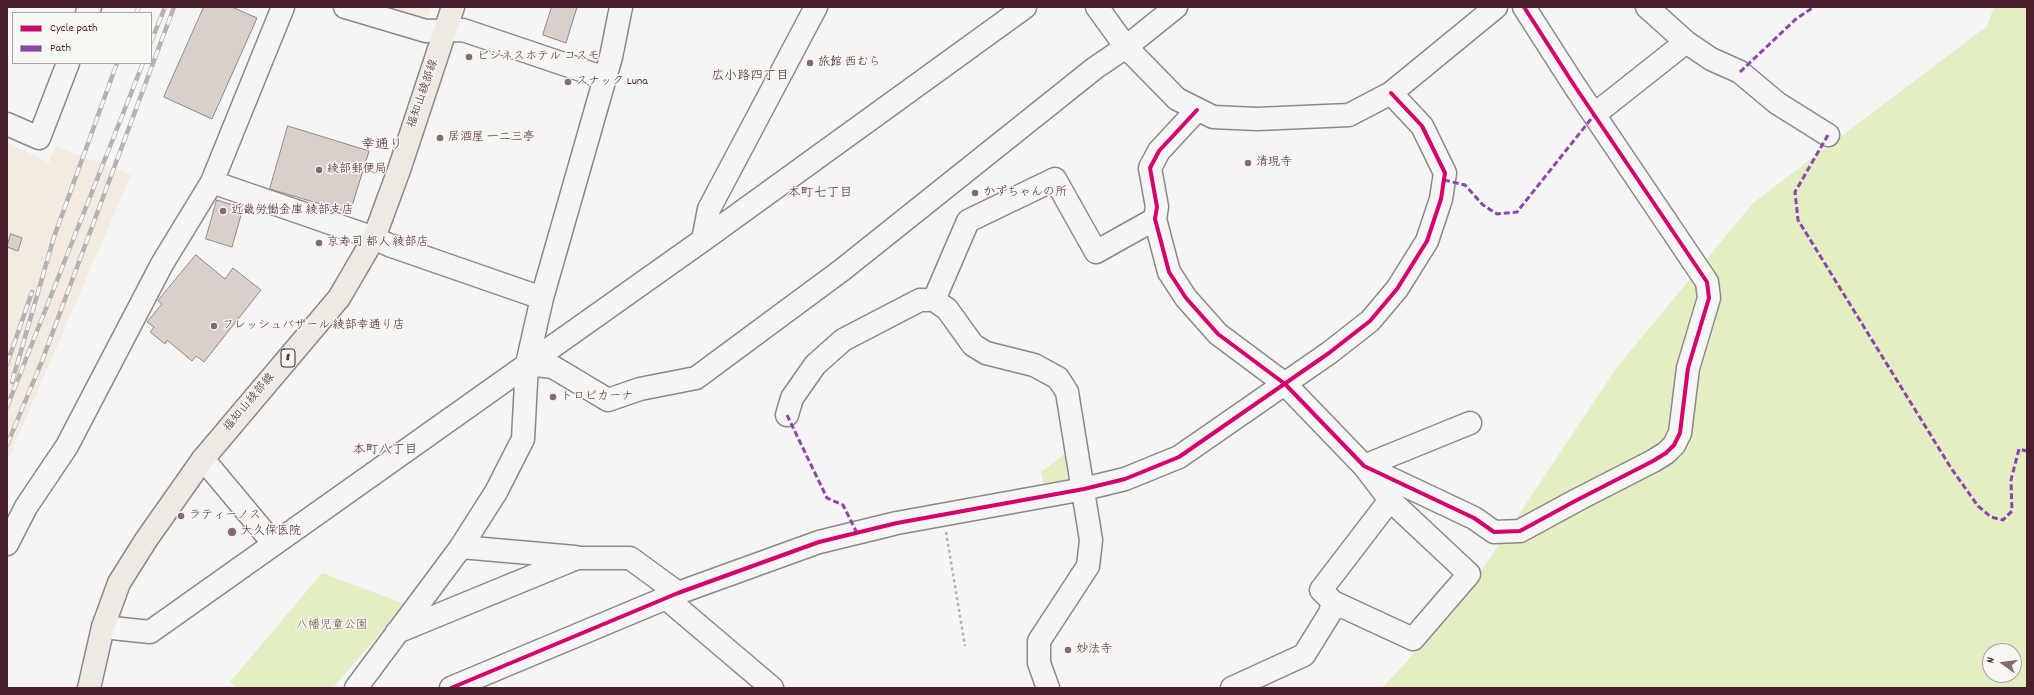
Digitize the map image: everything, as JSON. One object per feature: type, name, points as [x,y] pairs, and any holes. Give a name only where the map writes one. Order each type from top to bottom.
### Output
[{"type":"main road","name":"福知山綾部線","points":[[89,688],[103,627],[119,583],[146,540],[203,459],[339,298],[374,238],[453,7]]},
{"type":"street","points":[[7,544],[26,507],[67,446],[162,264],[212,182],[283,7]]},
{"type":"street","points":[[345,7],[426,31],[463,30],[605,78]]},
{"type":"street","points":[[356,688],[396,632],[461,547],[496,492],[523,439],[527,364],[542,298],[605,78],[621,7]]},
{"type":"street","points":[[703,240],[709,209],[816,7]]},
{"type":"street","points":[[103,627],[150,632],[703,240],[1025,7]]},
{"type":"street","points":[[1097,7],[1126,47],[1177,99],[1213,117],[1257,119],[1349,115],[1391,93],[1496,7]]},
{"type":"street","points":[[527,364],[553,367],[608,400],[640,389],[696,378],[842,270],[1095,68],[1126,47],[1176,7]]},
{"type":"street","points":[[1364,466],[1474,518],[1494,532],[1520,531],[1653,461],[1666,453],[1674,445],[1680,433],[1688,368],[1709,298],[1707,282],[1524,7]]},
{"type":"street","points":[[1647,7],[1686,42],[1711,59],[1740,72],[1777,103],[1828,135]]},
{"type":"street","points":[[1595,114],[1686,42]]},
{"type":"street","points":[[7,124],[39,138],[68,64]]},
{"type":"street","points":[[451,688],[672,596],[819,542],[897,523],[1125,479],[1179,457],[1330,354],[1370,322],[1396,289],[1426,241],[1441,199],[1445,173],[1422,126],[1391,93]]},
{"type":"street","points":[[1197,110],[1159,150],[1150,168],[1157,207],[1154,219],[1169,272],[1186,298],[1218,334],[1285,384],[1364,466],[1390,500],[1469,574],[1413,639],[1333,602],[1321,590],[1390,500]]},
{"type":"street","points":[[934,300],[968,221],[1055,179],[1096,252],[1154,219]]},
{"type":"street","points":[[212,182],[542,298]]},
{"type":"street","points":[[787,416],[792,398],[815,365],[843,340],[920,300],[934,300],[947,309],[973,345],[986,353],[1034,365],[1058,378],[1067,392],[1084,488],[1091,540],[1088,566],[1049,623],[1039,641],[1039,663],[1048,688]]},
{"type":"street","points":[[1364,466],[1470,423]]},
{"type":"street","points":[[203,459],[274,544]]},
{"type":"street","points":[[461,547],[577,558],[630,558],[772,688]]},
{"type":"street","points":[[396,632],[577,558]]},
{"type":"street","points":[[1232,688],[1304,655],[1330,613],[1333,602]]},
{"type":"path","points":[[943,514],[965,646]]},
{"type":"shaded area","points":[[373,7],[431,7],[429,14],[416,21]]},
{"type":"shaded area","points":[[7,142],[49,163],[55,146],[131,175],[7,462]]},
{"type":"green space","points":[[1994,7],[2027,7],[2027,688],[1382,688],[1456,609],[1618,366],[1753,203],[1987,26]]},
{"type":"green space","points":[[1075,446],[1084,489],[1047,496],[1041,472]]},
{"type":"green space","name":"八幡児童公園","points":[[322,573],[405,604],[333,688],[237,688],[230,682]]},
{"type":"building","points":[[204,7],[232,7],[257,18],[212,119],[164,97]]},
{"type":"building","points":[[552,7],[577,7],[566,43],[543,35]]},
{"type":"building","points":[[288,126],[369,151],[352,206],[344,211],[270,189]]},
{"type":"building","points":[[217,200],[243,208],[232,247],[206,239]]},
{"type":"building","points":[[11,234],[22,238],[18,251],[7,247]]},
{"type":"building","points":[[196,255],[225,279],[233,268],[261,290],[204,362],[196,356],[192,361],[167,340],[165,344],[150,332],[154,327],[147,322],[162,304],[158,301]]},
{"type":"railway","points":[[136,12],[139,7]]},
{"type":"railway","points":[[152,40],[165,7]]},
{"type":"railway","points":[[7,445],[42,361],[174,7]]},
{"type":"railway","points":[[12,382],[54,237],[117,64]]},
{"type":"railway","points":[[7,407],[143,64]]},
{"type":"railway","points":[[7,364],[32,292]]},
{"type":"marked path","points":[[1740,72],[1797,18],[1814,7]]},
{"type":"marked path","points":[[1444,180],[1465,185],[1483,205],[1497,214],[1517,212],[1595,114]]},
{"type":"marked path","points":[[1828,135],[1795,192],[1798,220],[1951,468],[1978,506],[1991,517],[2003,520],[2012,511],[2011,480],[2019,449],[2027,451]]},
{"type":"marked path","points":[[787,415],[827,498],[843,505],[857,533]]},
{"type":"cycle path","points":[[1197,110],[1159,151],[1150,168],[1157,207],[1155,219],[1169,272],[1186,298],[1218,334],[1285,384],[1364,466],[1474,518],[1494,532],[1520,531],[1653,461],[1666,453],[1674,445],[1680,433],[1688,368],[1709,298],[1707,282],[1574,85],[1524,7]]},
{"type":"cycle path","points":[[451,688],[678,593],[819,542],[897,523],[1084,489],[1125,479],[1179,457],[1329,353],[1370,321],[1397,289],[1427,241],[1441,199],[1445,173],[1422,126],[1391,93]]},
{"type":"place","name":"ビジネスホテル コスモ","points":[[469,57]]},
{"type":"place","name":"旅館 西むら","points":[[810,63]]},
{"type":"place","name":"スナック Luna","points":[[568,82]]},
{"type":"place","name":"居酒屋 一二三亭","points":[[440,138]]},
{"type":"place","name":"清現寺","points":[[1248,163]]},
{"type":"place","name":"綾部郵便局","points":[[319,170]]},
{"type":"place","name":"かずちゃんの所","points":[[975,193]]},
{"type":"place","name":"近畿労働金庫 綾部支店","points":[[223,211]]},
{"type":"place","name":"京寿司 都人 綾部店","points":[[319,243]]},
{"type":"place","name":"フレッシュバザール 綾部幸通り店","points":[[214,326]]},
{"type":"place","name":"トロピカーナ","points":[[553,397]]},
{"type":"place","name":"ラティーノス","points":[[181,516]]},
{"type":"place","name":"大久保医院","points":[[232,532]]},
{"type":"place","name":"妙法寺","points":[[1068,650]]},
{"type":"district","name":"広小路四丁目","points":[[750,77]]},
{"type":"district","name":"幸通り","points":[[382,146]]},
{"type":"district","name":"本町七丁目","points":[[820,194]]},
{"type":"district","name":"本町八丁目","points":[[385,451]]}]
